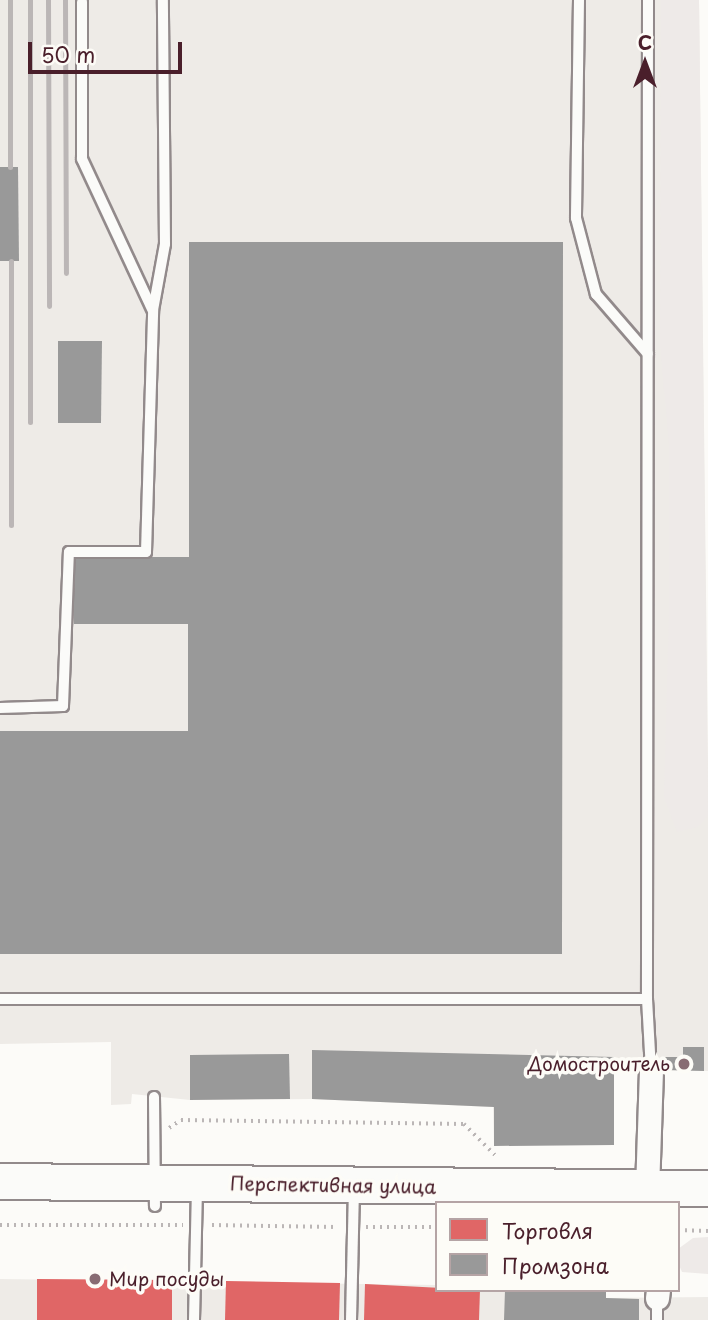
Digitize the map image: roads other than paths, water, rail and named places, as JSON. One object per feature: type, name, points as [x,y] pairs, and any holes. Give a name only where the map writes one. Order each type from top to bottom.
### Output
[{"type":"main road","name":"Перспективная улица","points":[[0,1181],[155,1194],[196,1205],[435,1209]]},
{"type":"main road","name":"Перспективная улица","points":[[502,1201],[652,1195],[708,1188]]},
{"type":"main road","name":"Перспективная улица","points":[[0,1204],[155,1194]]},
{"type":"main road","name":"Перспективная улица","points":[[353,1207],[435,1204]]},
{"type":"main road","points":[[680,1211],[708,1212]]},
{"type":"street","points":[[651,1070],[652,1195]]},
{"type":"lane","points":[[0,708],[64,706],[69,551],[146,552],[153,310],[165,243],[163,0]]},
{"type":"lane","points":[[579,0],[576,218],[596,294],[648,354]]},
{"type":"lane","points":[[648,0],[647,999],[651,1070]]},
{"type":"lane","points":[[82,2],[82,159],[153,310]]},
{"type":"lane","points":[[0,999],[647,999]]},
{"type":"lane","points":[[154,1097],[155,1194]]},
{"type":"lane","points":[[194,1320],[196,1205]]},
{"type":"lane","points":[[351,1320],[353,1207]]},
{"type":"railway","points":[[10,0],[10,167]]},
{"type":"railway","points":[[30,0],[30,422]]},
{"type":"railway","points":[[48,0],[49,306]]},
{"type":"railway","points":[[65,0],[66,273]]},
{"type":"railway","points":[[11,261],[11,525]]},
{"type":"place","name":"Домостроитель","points":[[684,1064]]},
{"type":"place","name":"Мир посуды","points":[[95,1279]]}]
